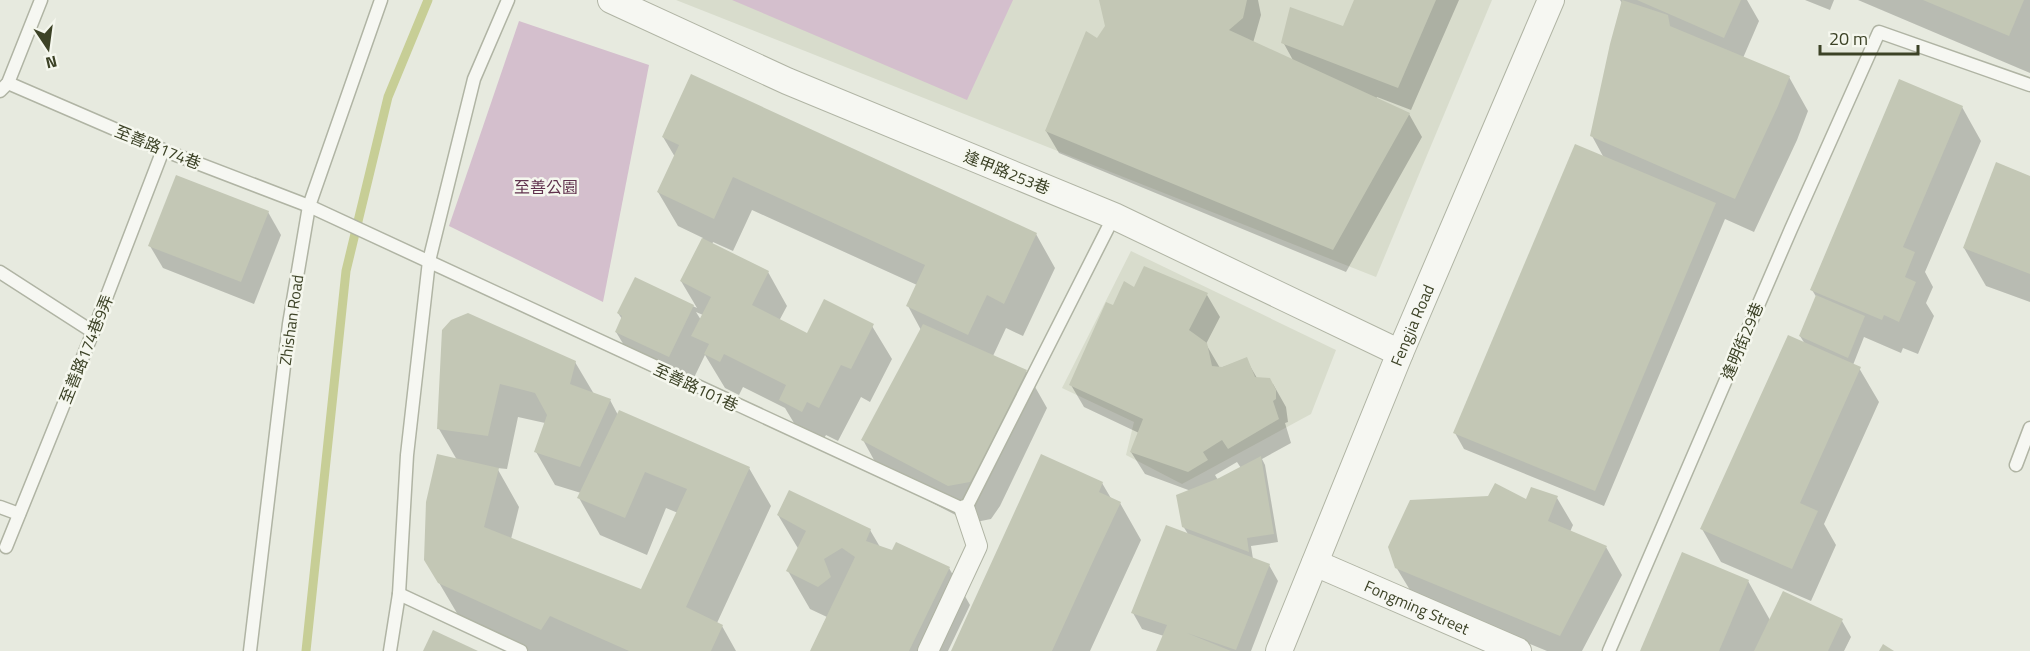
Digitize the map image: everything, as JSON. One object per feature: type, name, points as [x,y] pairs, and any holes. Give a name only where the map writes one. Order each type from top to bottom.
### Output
[{"type":"street","name":"逢甲路253巷","points":[[611,0],[787,81],[1114,216],[1400,353]]},
{"type":"street","name":"Fengjia Road","points":[[1279,651],[1400,353],[1551,0]]},
{"type":"street","points":[[928,651],[977,546],[965,510]]},
{"type":"street","name":"Fongming Street","points":[[1316,563],[1518,651]]},
{"type":"lane","points":[[4,87],[41,0]]},
{"type":"lane","name":"Zhishan Road","points":[[250,651],[289,324],[309,206],[381,0]]},
{"type":"lane","points":[[390,651],[399,594],[407,455],[429,261],[474,79],[508,0]]},
{"type":"lane","name":"逢明街29巷","points":[[1609,651],[1791,229],[1879,32],[2030,85]]},
{"type":"lane","name":"至善路174巷","points":[[4,87],[309,206],[429,261]]},
{"type":"lane","name":"至善路174巷9弄","points":[[6,547],[164,150]]},
{"type":"lane","points":[[965,510],[1114,216]]},
{"type":"lane","name":"至善路101巷","points":[[429,261],[965,510]]},
{"type":"lane","points":[[0,272],[93,332]]},
{"type":"lane","points":[[2016,465],[2030,428]]},
{"type":"lane","points":[[0,507],[19,514]]},
{"type":"lane","points":[[399,594],[521,651]]},
{"type":"shaded area","points":[[676,0],[1492,0],[1376,277]]},
{"type":"shaded area","points":[[1131,251],[1336,350],[1311,414],[1182,484],[1126,455],[1134,422],[1062,388]]},
{"type":"green space","points":[[732,0],[1013,0],[967,100]]},
{"type":"green space","name":"至善公園","points":[[519,21],[649,65],[603,302],[449,226]]},
{"type":"building","points":[[1099,0],[1247,0],[1243,18],[1229,30],[1410,113],[1333,250],[1045,131],[1086,31],[1097,38],[1105,26]]},
{"type":"building","points":[[1354,0],[1436,0],[1398,88],[1281,43],[1290,7],[1343,26]]},
{"type":"building","points":[[1622,0],[1668,15],[1670,26],[1790,76],[1735,199],[1590,136]]},
{"type":"building","points":[[1637,0],[1741,0],[1724,38]]},
{"type":"building","points":[[1923,0],[2024,0],[2009,36]]},
{"type":"building","points":[[691,74],[1037,233],[1004,304],[987,295],[968,335],[906,306],[925,265],[733,177],[714,219],[657,192],[679,145],[662,137]]},
{"type":"building","points":[[1899,79],[1963,106],[1903,247],[1915,252],[1905,277],[1916,282],[1899,322],[1884,315],[1882,320],[1810,290]]},
{"type":"building","points":[[1575,144],[1716,203],[1595,491],[1453,433]]},
{"type":"building","points":[[1996,162],[2030,176],[2030,274],[1963,248]]},
{"type":"building","points":[[176,175],[269,211],[241,282],[148,246]]},
{"type":"building","points":[[702,238],[769,271],[752,305],[807,333],[824,299],[874,324],[851,369],[841,365],[819,408],[807,402],[802,412],[779,400],[786,385],[724,354],[720,362],[704,354],[709,344],[691,336],[711,297],[680,281]]},
{"type":"building","points":[[1144,266],[1208,293],[1189,330],[1207,343],[1212,366],[1222,367],[1247,357],[1255,377],[1270,378],[1276,390],[1276,399],[1273,401],[1279,419],[1228,449],[1222,440],[1203,452],[1208,460],[1188,472],[1130,452],[1143,419],[1069,385],[1106,302],[1113,305],[1124,281],[1134,287]]},
{"type":"building","points":[[635,277],[694,305],[669,357],[615,332],[622,316],[617,313]]},
{"type":"building","points":[[1816,295],[1865,316],[1848,358],[1799,336]]},
{"type":"building","points":[[468,313],[576,361],[570,384],[611,399],[580,467],[534,452],[547,415],[535,393],[500,384],[488,436],[437,429],[442,330],[451,320]]},
{"type":"building","points":[[923,324],[1027,370],[970,482],[948,486],[861,440]]},
{"type":"building","points":[[1788,335],[1861,367],[1800,503],[1818,511],[1792,569],[1700,529]]},
{"type":"building","points":[[619,410],[750,467],[686,607],[723,625],[711,651],[629,651],[550,616],[541,630],[438,583],[424,560],[426,502],[437,454],[499,468],[484,527],[641,589],[687,489],[645,472],[625,518],[577,498]]},
{"type":"building","points":[[1041,454],[1103,482],[1099,492],[1121,502],[1052,651],[951,651]]},
{"type":"building","points":[[1261,456],[1274,534],[1247,538],[1249,552],[1182,527],[1176,495],[1219,478]]},
{"type":"building","points":[[1495,483],[1526,499],[1531,487],[1558,496],[1548,521],[1607,546],[1560,636],[1395,568],[1388,547],[1410,500],[1488,496]]},
{"type":"building","points":[[789,490],[871,529],[866,541],[892,550],[896,542],[950,567],[909,651],[810,651],[855,557],[842,548],[824,559],[831,577],[818,587],[786,571],[806,531],[777,515]]},
{"type":"building","points":[[1166,525],[1270,564],[1236,650],[1187,633],[1231,651],[1156,651],[1167,625],[1131,613]]},
{"type":"building","points":[[1682,552],[1749,580],[1719,651],[1640,651]]},
{"type":"building","points":[[1783,591],[1843,619],[1828,651],[1754,651]]},
{"type":"building","points":[[433,630],[478,651],[423,651]]},
{"type":"building","points":[[1883,644],[1894,651],[1879,651]]},
{"type":"waterway","points":[[306,651],[346,271],[388,97],[428,0]]}]
